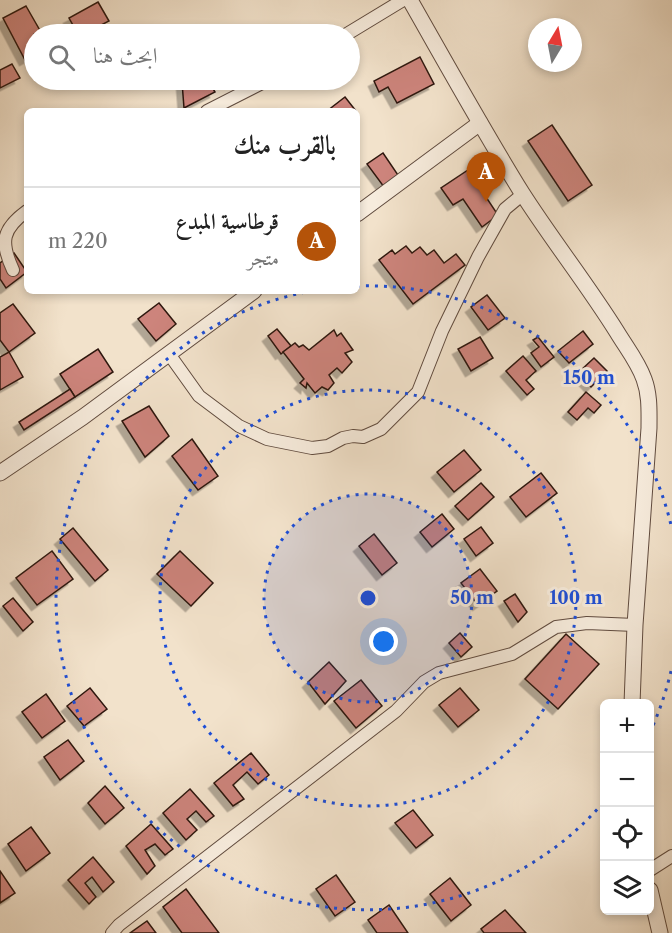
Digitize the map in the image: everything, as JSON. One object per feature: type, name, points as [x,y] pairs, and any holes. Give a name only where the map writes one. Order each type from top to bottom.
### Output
[{"type":"street","points":[[360,26],[403,0]]},
{"type":"street","points":[[410,0],[523,194],[562,253],[596,297],[639,367],[644,380],[648,396],[649,428],[632,699]]},
{"type":"street","points":[[213,108],[248,90]]},
{"type":"street","points":[[360,212],[480,123]]},
{"type":"street","points":[[169,354],[199,396],[239,426],[267,439],[312,448],[328,446],[343,438],[363,437],[381,429],[418,392],[446,322],[478,257],[505,209],[523,194]]},
{"type":"street","points":[[13,270],[6,256],[4,238],[9,226],[24,214]]},
{"type":"street","points":[[0,473],[83,417],[250,294]]},
{"type":"street","points":[[112,933],[119,925],[396,711],[424,682],[439,673],[512,654],[556,627],[587,623],[635,625]]},
{"type":"street","points":[[654,867],[672,856]]},
{"type":"street","points":[[654,908],[660,933]]},
{"type":"building","points":[[98,2],[109,21],[103,24],[72,24],[69,18]]},
{"type":"building","points":[[26,6],[36,24],[24,24],[24,58],[3,18]]},
{"type":"building","points":[[420,57],[434,84],[397,103],[388,87],[379,92],[374,81]]},
{"type":"building","points":[[12,64],[20,78],[0,88],[0,70]]},
{"type":"building","points":[[183,90],[214,90],[215,92],[184,108]]},
{"type":"building","points":[[345,97],[354,108],[331,108]]},
{"type":"building","points":[[552,125],[592,185],[568,201],[528,141]]},
{"type":"building","points":[[383,153],[398,175],[384,187],[367,164]]},
{"type":"building","points":[[468,170],[498,215],[482,227],[463,199],[453,205],[441,188]]},
{"type":"building","points":[[406,246],[412,253],[420,247],[427,255],[434,250],[444,263],[456,254],[465,265],[413,304],[379,260],[392,250],[395,254]]},
{"type":"building","points":[[14,253],[24,268],[24,274],[6,288],[0,279],[0,263]]},
{"type":"building","points":[[487,295],[505,318],[488,330],[471,307]]},
{"type":"building","points":[[159,303],[176,324],[156,341],[138,319]]},
{"type":"building","points":[[13,304],[35,333],[9,352],[0,340],[0,313]]},
{"type":"building","points":[[277,329],[291,346],[281,354],[268,336]]},
{"type":"building","points":[[334,330],[337,336],[341,333],[353,350],[345,353],[352,362],[342,373],[337,368],[329,375],[334,383],[328,390],[322,387],[315,393],[307,383],[306,388],[300,383],[304,379],[283,352],[295,343],[309,350]]},
{"type":"building","points":[[583,331],[593,344],[569,363],[558,351]]},
{"type":"building","points":[[480,337],[493,358],[471,371],[458,349]]},
{"type":"building","points":[[538,337],[554,357],[541,367],[531,353],[539,347],[533,340]]},
{"type":"building","points":[[98,349],[113,372],[75,397],[60,374]]},
{"type":"building","points":[[9,352],[23,377],[0,390],[0,357]]},
{"type":"building","points":[[523,356],[536,371],[526,380],[534,389],[527,395],[506,371]]},
{"type":"building","points":[[594,358],[607,371],[591,387],[578,373]]},
{"type":"building","points":[[70,389],[75,397],[24,430],[19,422]]},
{"type":"building","points":[[586,392],[601,405],[594,413],[588,408],[577,420],[568,412]]},
{"type":"building","points":[[149,406],[169,436],[145,457],[122,421]]},
{"type":"building","points":[[192,439],[218,476],[198,490],[172,456]]},
{"type":"building","points":[[464,450],[481,470],[454,492],[437,472]]},
{"type":"building","points":[[541,473],[557,493],[526,517],[510,497]]},
{"type":"building","points":[[481,483],[494,497],[468,520],[455,506]]},
{"type":"building","points":[[442,514],[454,529],[432,547],[420,532]]},
{"type":"building","points":[[481,527],[493,543],[476,556],[464,539]]},
{"type":"building","points":[[73,528],[108,570],[95,581],[60,539]]},
{"type":"building","points":[[374,534],[397,563],[382,575],[359,546]]},
{"type":"building","points":[[52,551],[73,579],[37,605],[16,578]]},
{"type":"building","points":[[180,551],[213,583],[191,606],[157,574]]},
{"type":"building","points":[[480,569],[497,591],[478,605],[461,583]]},
{"type":"building","points":[[515,594],[527,612],[518,622],[504,601]]},
{"type":"building","points":[[13,598],[33,622],[23,631],[3,606]]},
{"type":"building","points":[[460,633],[472,647],[461,657],[449,643]]},
{"type":"building","points":[[566,634],[599,664],[558,709],[525,679]]},
{"type":"building","points":[[329,662],[346,681],[325,704],[308,682]]},
{"type":"building","points":[[361,680],[382,706],[356,728],[334,701]]},
{"type":"building","points":[[90,688],[107,709],[84,726],[67,706]]},
{"type":"building","points":[[460,688],[479,710],[458,727],[439,705]]},
{"type":"building","points":[[46,694],[65,721],[42,738],[22,712]]},
{"type":"building","points":[[68,740],[84,761],[60,780],[44,757]]},
{"type":"building","points":[[251,753],[269,775],[258,784],[247,772],[233,785],[244,799],[233,806],[214,783]]},
{"type":"building","points":[[105,786],[124,808],[105,824],[88,803]]},
{"type":"building","points":[[190,789],[214,816],[206,822],[196,811],[187,819],[197,830],[186,840],[163,813]]},
{"type":"building","points":[[413,810],[433,835],[416,848],[395,823]]},
{"type":"building","points":[[151,824],[173,849],[165,855],[155,844],[145,850],[155,866],[147,874],[126,846]]},
{"type":"building","points":[[31,827],[50,853],[26,871],[8,844]]},
{"type":"building","points":[[93,857],[114,882],[103,892],[92,877],[85,883],[96,897],[89,904],[68,880]]},
{"type":"building","points":[[0,871],[15,893],[0,903]]},
{"type":"building","points":[[336,875],[355,902],[335,916],[316,889]]},
{"type":"building","points":[[450,878],[471,905],[451,921],[430,894]]},
{"type":"building","points":[[186,889],[219,933],[182,933],[163,907]]},
{"type":"building","points":[[389,905],[408,933],[377,933],[368,920]]},
{"type":"building","points":[[505,910],[526,933],[484,933],[481,929]]},
{"type":"building","points":[[147,921],[156,933],[130,933]]},
{"type":"place","name":"قرطاسية المبدع","points":[[486,202]]}]
